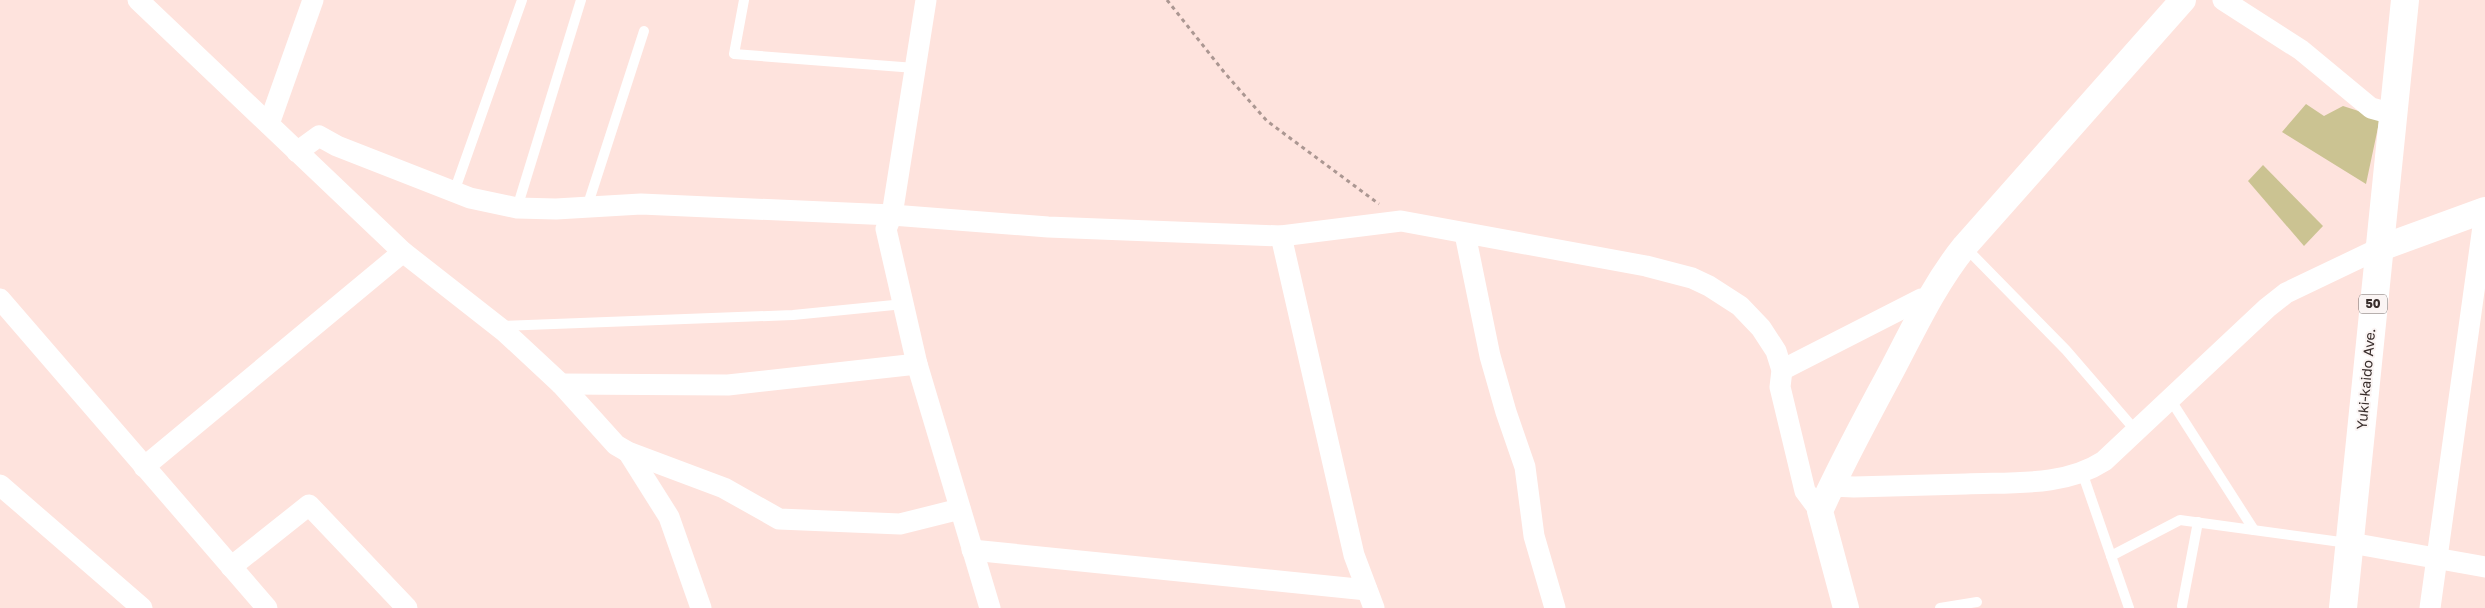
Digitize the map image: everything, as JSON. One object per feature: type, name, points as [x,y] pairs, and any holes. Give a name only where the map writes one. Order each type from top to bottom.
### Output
[{"type":"highway","name":"Yuki-kaido Ave.","points":[[2344,608],[2352,544],[2378,249],[2405,0]]},
{"type":"street","points":[[138,0],[403,252],[496,326],[561,384],[616,445],[628,452],[724,488],[779,519],[900,524],[960,509]]},
{"type":"street","points":[[269,124],[313,0]]},
{"type":"street","points":[[926,0],[892,215],[886,229],[917,364],[990,608]]},
{"type":"street","points":[[1820,511],[1831,486],[1950,264],[2183,0]]},
{"type":"street","points":[[2223,0],[2301,50],[2371,108],[2393,114]]},
{"type":"street","points":[[297,152],[319,136],[337,146],[470,198],[517,208],[556,210],[641,204],[892,215],[1048,228],[1281,236],[1401,221],[1646,266],[1692,278],[1709,286],[1740,306],[1761,328],[1776,351],[1782,370],[1780,386],[1805,490],[1820,511],[1846,608]]},
{"type":"street","points":[[1831,486],[2040,482],[2082,472],[2104,460],[2267,308],[2286,293],[2378,249],[2485,211],[2430,608]]},
{"type":"street","points":[[1465,234],[1490,356],[1525,468],[1534,536],[1555,608]]},
{"type":"street","points":[[972,550],[1370,599],[1354,555],[1281,236]]},
{"type":"street","points":[[144,467],[403,252]]},
{"type":"street","points":[[0,299],[231,567],[256,604]]},
{"type":"street","points":[[1782,370],[1921,299],[1928,303]]},
{"type":"street","points":[[561,384],[728,385],[917,364]]},
{"type":"street","points":[[628,452],[669,517],[701,608]]},
{"type":"street","points":[[0,485],[142,608]]},
{"type":"street","points":[[231,567],[309,505],[406,608]]},
{"type":"street","points":[[2352,544],[2485,567]]},
{"type":"lane","points":[[454,192],[522,0]]},
{"type":"lane","points":[[517,208],[581,0]]},
{"type":"lane","points":[[744,0],[734,54],[915,68]]},
{"type":"lane","points":[[587,207],[644,31]]},
{"type":"lane","points":[[1965,246],[2066,350],[2136,431]]},
{"type":"lane","points":[[496,326],[793,315],[904,304]]},
{"type":"lane","points":[[2170,399],[2254,530]]},
{"type":"lane","points":[[2082,472],[2129,608]]},
{"type":"lane","points":[[2111,556],[2180,520],[2352,544]]},
{"type":"lane","points":[[2182,606],[2198,522]]},
{"type":"lane","points":[[1940,608],[1977,602]]},
{"type":"path","points":[[1168,0],[1224,72],[1267,121],[1401,221]]},
{"type":"shaded area","points":[[2306,104],[2324,116],[2343,106],[2380,118],[2366,184],[2282,132]]},
{"type":"shaded area","points":[[2263,165],[2323,226],[2304,246],[2248,181]]}]
